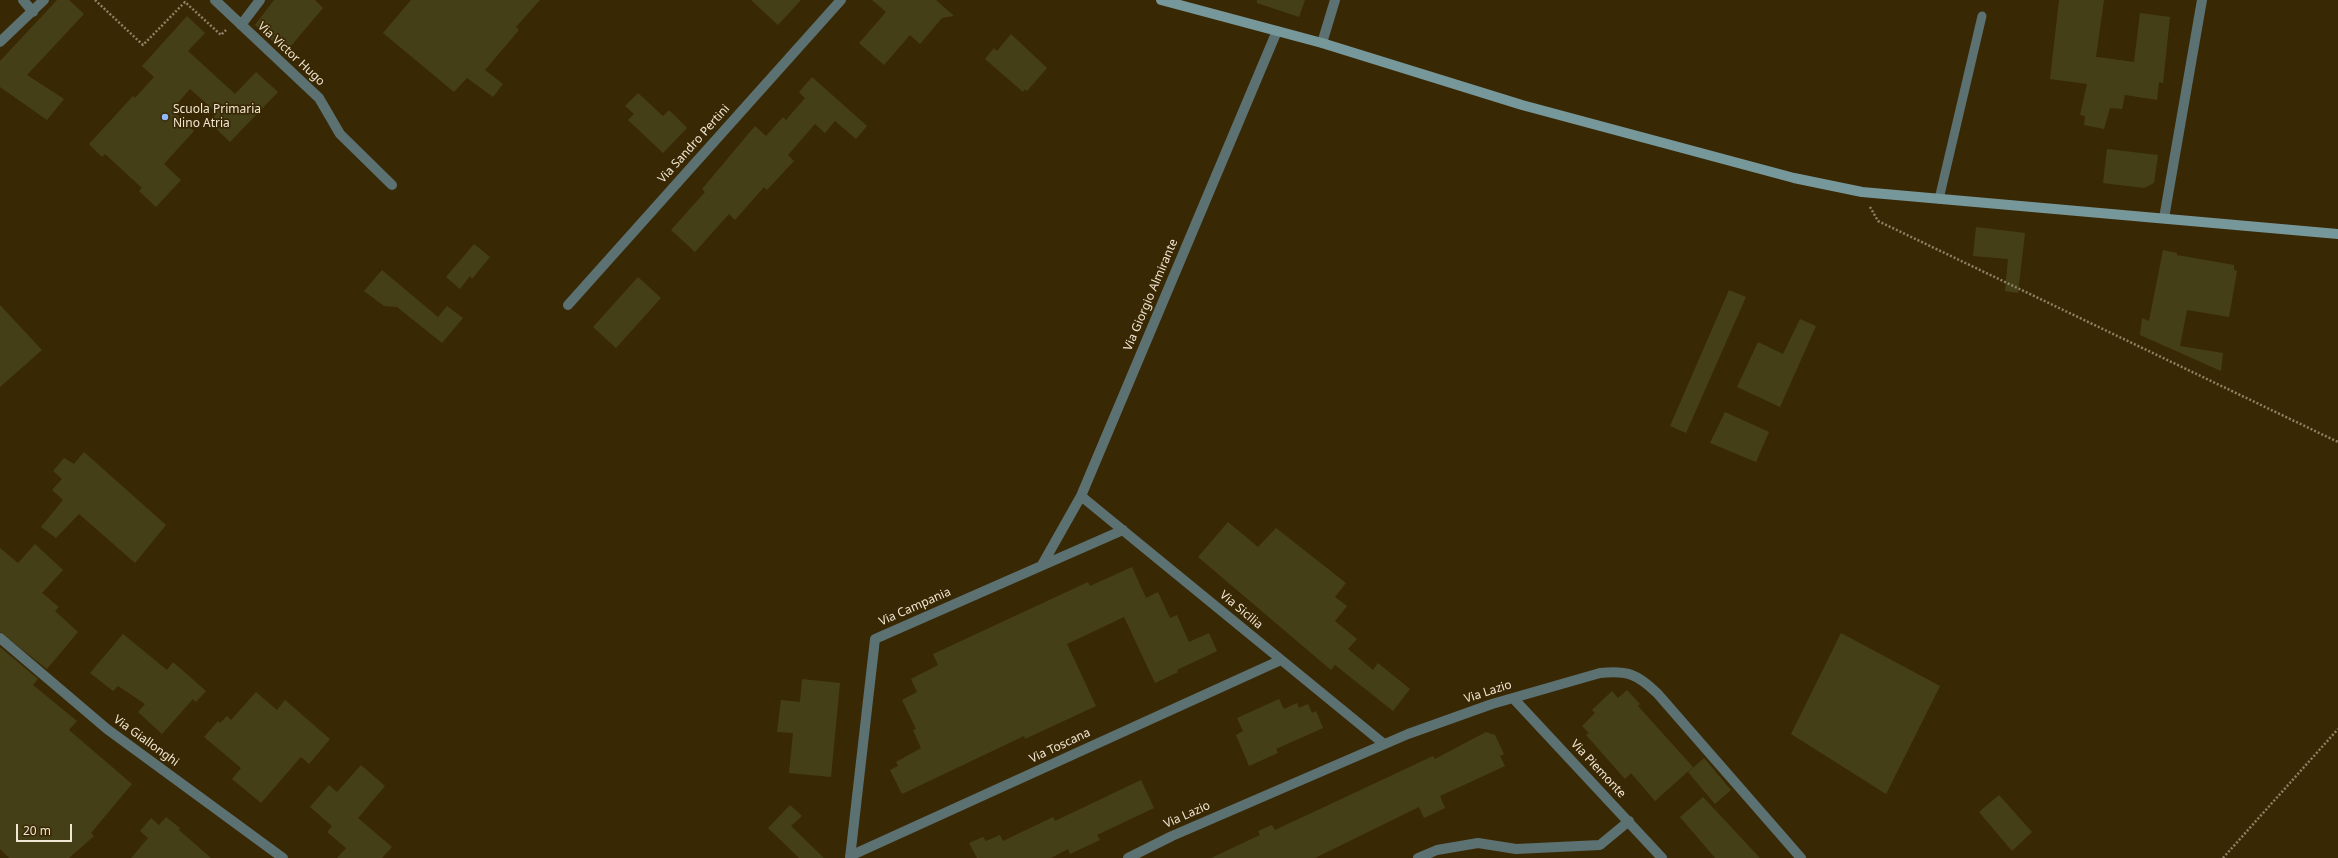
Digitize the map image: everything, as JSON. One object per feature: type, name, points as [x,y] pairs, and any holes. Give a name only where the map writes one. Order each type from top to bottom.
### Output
[{"type":"street","points":[[23,0],[33,12]]},
{"type":"street","points":[[0,42],[44,0]]},
{"type":"street","name":"Via Victor Hugo","points":[[215,0],[319,98],[340,134],[392,185]]},
{"type":"street","points":[[238,22],[260,0]]},
{"type":"street","name":"Via Sandro Pertini","points":[[568,305],[840,0]]},
{"type":"street","points":[[1161,0],[1191,4],[1522,105],[1794,178],[1862,192],[2338,234]]},
{"type":"street","points":[[1322,43],[1335,0]]},
{"type":"street","points":[[2164,218],[2202,0]]},
{"type":"street","name":"Via Giorgio Almirante","points":[[1042,565],[1081,496],[1276,31]]},
{"type":"street","name":"Via Sicilia","points":[[1081,496],[1384,744]]},
{"type":"street","name":"Via Campania","points":[[850,857],[875,639],[1123,530]]},
{"type":"street","name":"Via Giallonghi","points":[[0,638],[107,729],[283,858]]},
{"type":"street","name":"Via Toscana","points":[[850,857],[1281,660]]},
{"type":"street","name":"Via Lazio","points":[[1132,857],[1172,836],[1384,744],[1514,698],[1600,673],[1616,671],[1631,673],[1645,682],[1657,693],[1801,858]]},
{"type":"street","name":"Via Piemonte","points":[[1514,698],[1629,820],[1662,858]]},
{"type":"street","points":[[1418,858],[1437,850],[1478,843],[1516,849],[1600,845],[1629,820]]},
{"type":"lane","points":[[1938,199],[1982,16]]},
{"type":"path","points":[[94,0],[143,45],[185,2],[221,35],[238,22]]},
{"type":"path","points":[[1862,192],[1878,221],[2338,442]]},
{"type":"path","points":[[2223,858],[2338,729]]},
{"type":"building","points":[[57,0],[69,0],[84,14],[27,75],[64,99],[47,120],[0,87],[0,61]]},
{"type":"building","points":[[274,0],[315,0],[323,8],[285,53],[255,25]]},
{"type":"building","points":[[411,0],[540,0],[516,27],[519,30],[485,70],[503,84],[493,97],[467,78],[454,92],[383,33]]},
{"type":"building","points":[[751,0],[801,0],[778,25]]},
{"type":"building","points":[[872,0],[936,0],[954,16],[942,18],[920,44],[910,35],[884,65],[859,43],[886,12]]},
{"type":"building","points":[[1257,0],[1305,0],[1299,17],[1257,3]]},
{"type":"building","points":[[2059,0],[2104,0],[2096,57],[2134,62],[2140,13],[2170,17],[2163,83],[2159,82],[2157,100],[2125,95],[2122,109],[2110,108],[2104,129],[2084,125],[2085,116],[2080,115],[2087,84],[2050,79]]},
{"type":"building","points":[[187,16],[205,33],[188,51],[235,94],[256,72],[278,92],[230,142],[209,122],[217,113],[190,89],[172,110],[194,131],[164,164],[181,180],[156,207],[139,191],[142,188],[105,154],[102,157],[89,144],[133,96],[135,98],[154,77],[142,66]]},
{"type":"building","points":[[1011,34],[1047,68],[1027,91],[1025,89],[1023,92],[985,59],[994,48],[997,51]]},
{"type":"building","points":[[812,77],[867,126],[856,139],[835,121],[825,133],[815,124],[788,155],[794,161],[767,190],[764,187],[735,220],[729,214],[695,252],[671,230],[705,192],[702,189],[755,126],[766,136],[783,117],[786,120],[805,98],[799,92]]},
{"type":"building","points":[[638,93],[663,116],[669,110],[687,128],[663,153],[628,120],[634,114],[625,106]]},
{"type":"building","points":[[2107,149],[2158,155],[2154,183],[2144,188],[2103,183]]},
{"type":"building","points":[[1976,227],[2025,233],[2018,293],[2005,291],[2008,259],[1973,256]]},
{"type":"building","points":[[474,244],[490,257],[472,279],[470,276],[460,289],[446,277]]},
{"type":"building","points":[[2163,250],[2177,253],[2177,255],[2234,265],[2234,270],[2237,271],[2229,317],[2187,310],[2180,346],[2223,353],[2221,371],[2140,335],[2142,318],[2149,321]]},
{"type":"building","points":[[382,270],[438,317],[447,306],[463,318],[442,343],[397,307],[384,306],[364,291]]},
{"type":"building","points":[[638,277],[661,298],[616,348],[593,327]]},
{"type":"building","points":[[1729,290],[1746,297],[1686,433],[1670,426]]},
{"type":"building","points":[[0,305],[42,350],[0,387]]},
{"type":"building","points":[[1800,319],[1816,326],[1780,407],[1737,387],[1758,342],[1783,354]]},
{"type":"building","points":[[1725,412],[1769,432],[1756,462],[1710,443]]},
{"type":"building","points":[[84,452],[166,525],[135,563],[79,514],[56,538],[41,527],[63,500],[52,490],[62,479],[53,471],[64,458],[74,464]]},
{"type":"building","points":[[1228,522],[1258,547],[1276,528],[1346,583],[1335,597],[1347,606],[1335,621],[1357,639],[1348,649],[1373,670],[1378,663],[1410,689],[1393,711],[1335,665],[1331,670],[1198,557]]},
{"type":"building","points":[[35,544],[63,570],[42,593],[59,607],[55,611],[78,632],[47,669],[0,632],[0,548],[18,563]]},
{"type":"building","points":[[1132,567],[1146,598],[1158,592],[1170,618],[1177,615],[1189,642],[1209,633],[1217,651],[1177,670],[1178,672],[1155,683],[1124,617],[1067,644],[1096,706],[1025,739],[1024,736],[902,794],[890,770],[898,766],[896,762],[921,748],[913,730],[916,729],[902,700],[917,692],[911,679],[938,665],[933,654],[1088,582],[1090,586]]},
{"type":"building","points":[[1841,633],[1940,686],[1886,794],[1791,734]]},
{"type":"building","points":[[123,634],[167,670],[173,662],[206,691],[196,702],[193,699],[162,734],[138,712],[145,704],[118,686],[113,691],[90,673]]},
{"type":"building","points":[[0,647],[38,679],[33,685],[77,721],[69,730],[132,784],[91,833],[94,836],[69,858],[9,858],[0,849]]},
{"type":"building","points":[[802,679],[840,683],[831,777],[789,773],[793,733],[777,732],[781,700],[800,702]]},
{"type":"building","points":[[1627,690],[1640,704],[1638,706],[1693,767],[1655,801],[1631,773],[1625,779],[1586,735],[1589,733],[1582,726],[1595,713],[1592,710],[1612,691],[1618,698]]},
{"type":"building","points":[[256,692],[277,710],[285,700],[330,739],[309,764],[301,757],[261,803],[232,779],[241,768],[204,737],[218,721],[220,723],[227,716],[231,720]]},
{"type":"building","points":[[1279,699],[1284,709],[1297,703],[1299,708],[1308,704],[1312,713],[1316,711],[1323,728],[1276,749],[1278,753],[1249,766],[1236,735],[1243,731],[1237,718]]},
{"type":"building","points":[[1486,732],[1495,735],[1504,754],[1500,756],[1505,766],[1440,796],[1445,808],[1424,818],[1419,807],[1315,858],[1211,858],[1260,835],[1258,831],[1272,825],[1275,830],[1433,756],[1435,759]]},
{"type":"building","points":[[1704,758],[1731,790],[1715,804],[1688,772]]},
{"type":"building","points":[[361,765],[385,786],[358,818],[392,847],[382,858],[337,858],[346,848],[327,832],[332,826],[310,807],[329,785],[337,792]]},
{"type":"building","points":[[1141,780],[1154,808],[1097,835],[1100,840],[1070,854],[1068,849],[1051,858],[977,858],[969,843],[983,837],[986,841],[1000,835],[1003,841],[1053,817],[1055,821]]},
{"type":"building","points":[[1999,795],[2032,832],[2012,851],[1979,812]]},
{"type":"building","points":[[1703,797],[1760,858],[1715,858],[1680,817]]},
{"type":"building","points":[[790,805],[802,816],[791,826],[824,858],[799,858],[768,828]]},
{"type":"building","points":[[166,817],[180,828],[179,830],[211,858],[131,858],[148,838],[140,831],[151,818],[159,825]]},
{"type":"place","name":"Scuola Primaria Nino Atria","points":[[165,117]]}]
